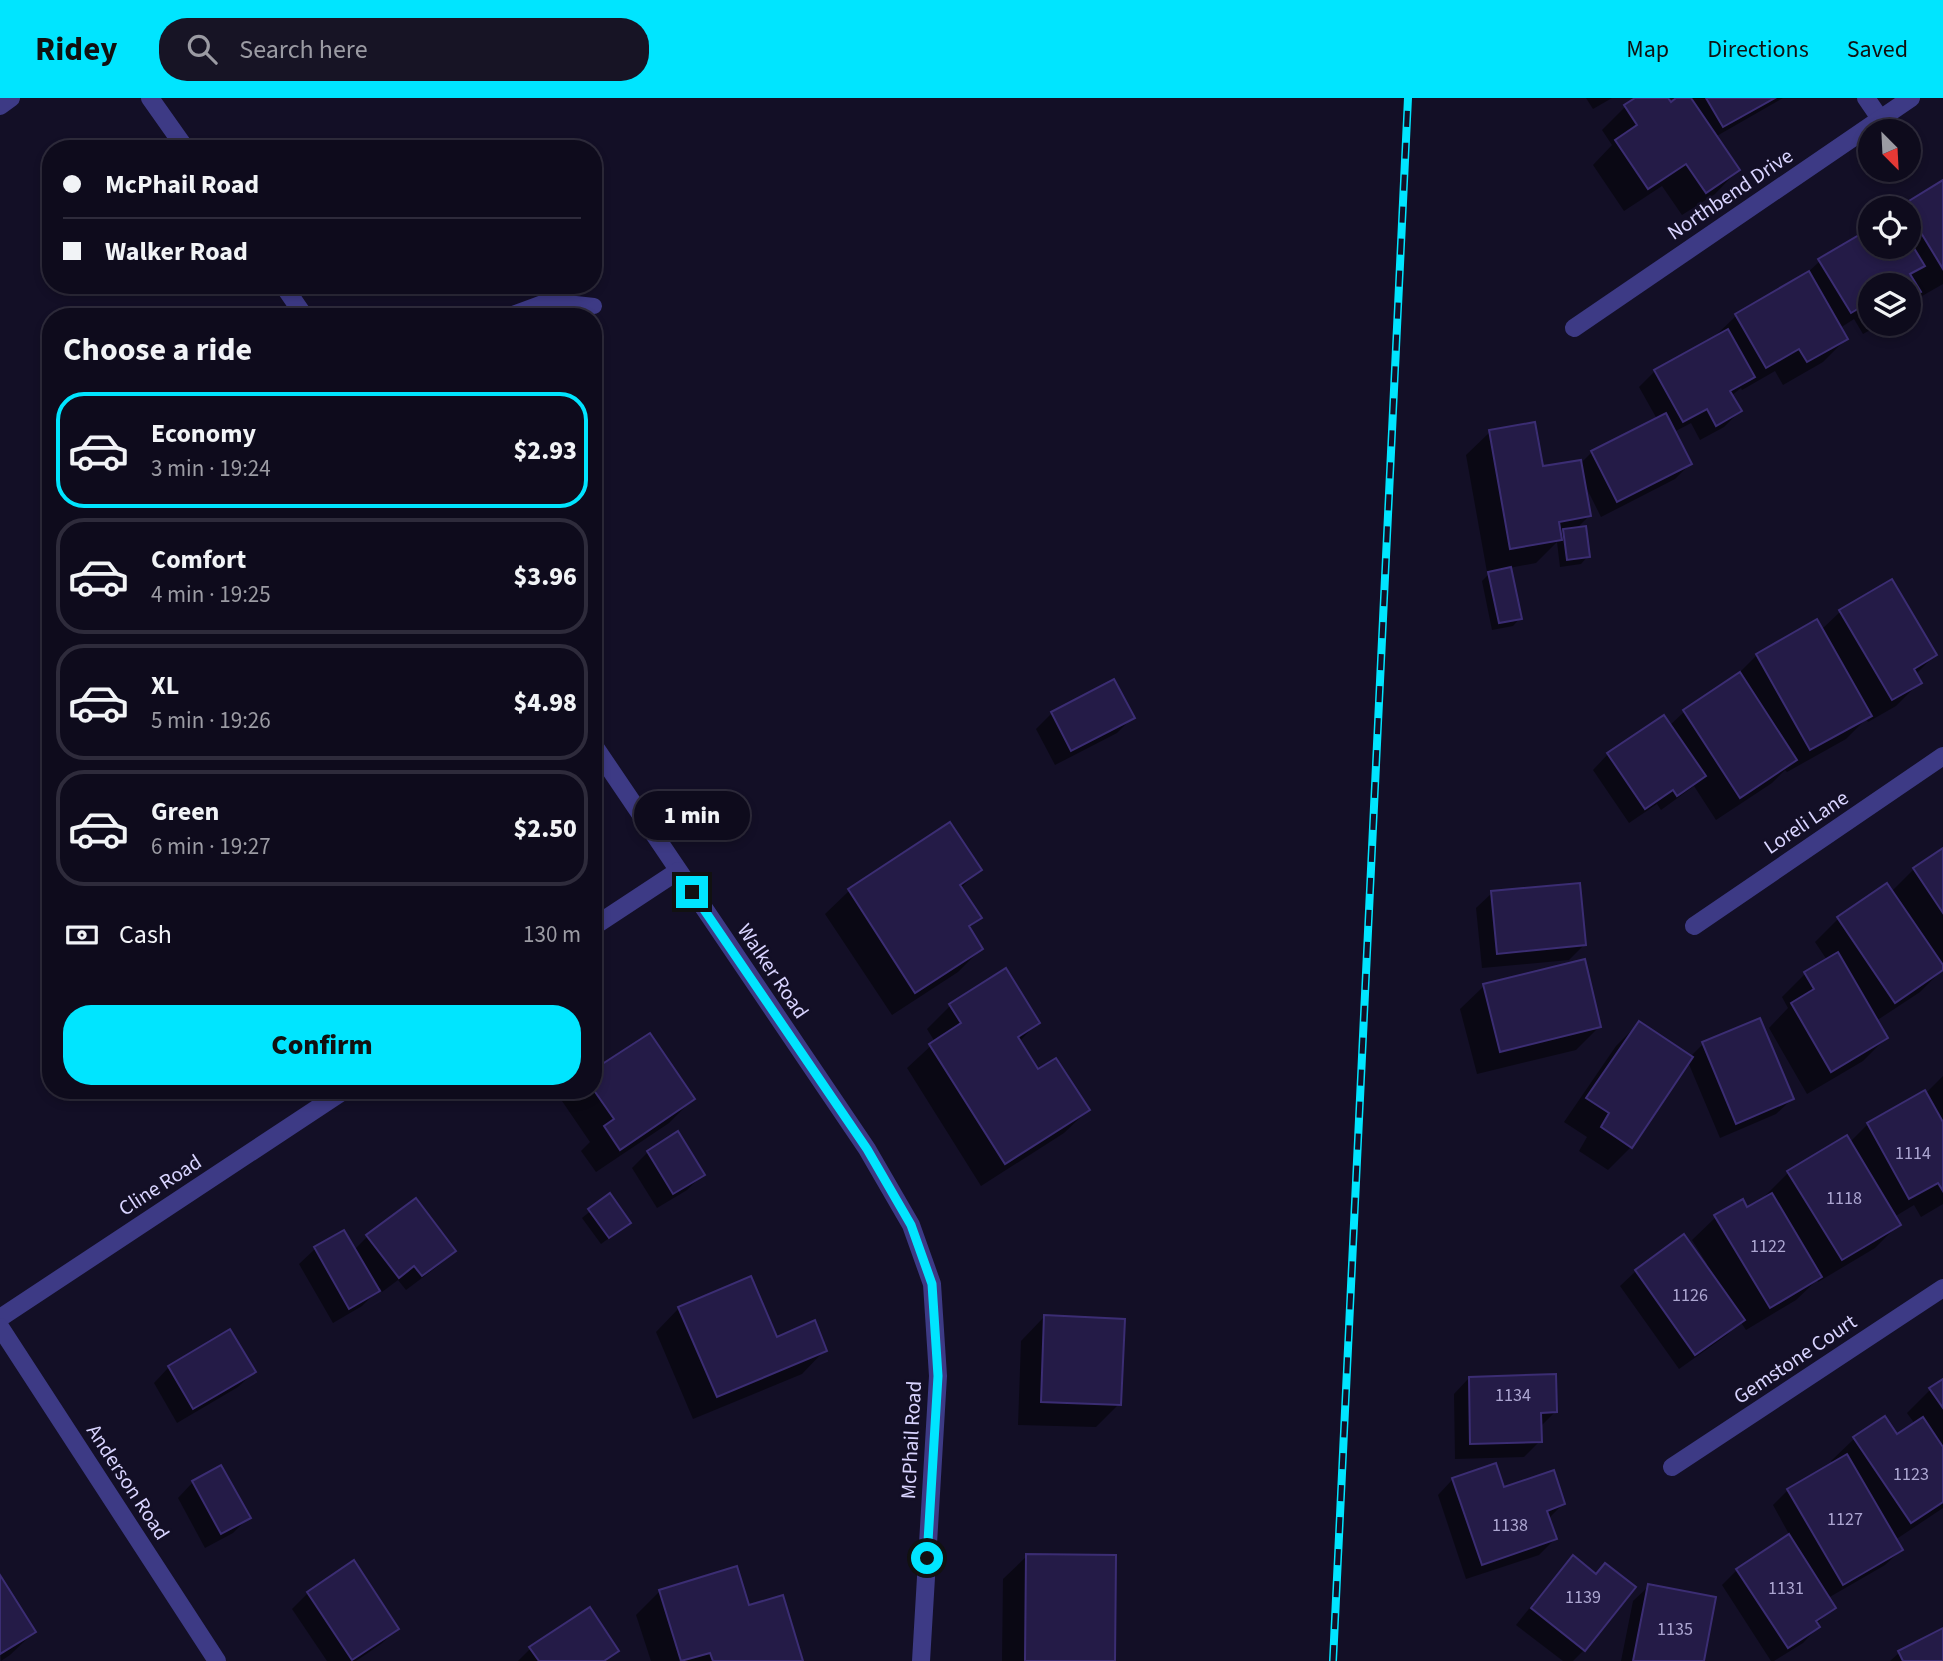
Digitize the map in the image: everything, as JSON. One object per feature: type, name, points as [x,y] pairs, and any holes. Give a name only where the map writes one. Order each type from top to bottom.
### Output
[{"type":"street","points":[[0,106],[11,98]]},
{"type":"street","points":[[150,98],[180,140]]},
{"type":"street","points":[[1866,98],[1880,119]]},
{"type":"street","name":"Northbend Drive","points":[[1882,119],[1911,98]]},
{"type":"street","name":"Northbend Drive","points":[[1574,328],[1858,136]]},
{"type":"street","name":"Loreli Lane","points":[[1694,926],[1943,756]]},
{"type":"street","name":"Walker Road","points":[[602,757],[867,1149],[911,1225]]},
{"type":"street","points":[[602,921],[678,871]]},
{"type":"street","name":"Cline Road","points":[[0,1318],[331,1099]]},
{"type":"street","name":"McPhail Road","points":[[911,1225],[932,1284],[938,1376],[921,1661]]},
{"type":"street","name":"Gemstone Court","points":[[1672,1467],[1943,1288]]},
{"type":"street","name":"Anderson Road","points":[[0,1327],[217,1661]]},
{"type":"lane","points":[[529,308],[548,301],[594,306]]},
{"type":"building","points":[[1635,98],[1668,98],[1671,102],[1676,98],[1691,98],[1740,170],[1706,193],[1686,164],[1648,189],[1615,140],[1637,125],[1624,105]]},
{"type":"building","points":[[1706,98],[1775,98],[1723,127]]},
{"type":"building","points":[[1943,180],[1943,269],[1921,233],[1921,196],[1917,196]]},
{"type":"building","points":[[1858,236],[1858,259],[1921,259],[1925,266],[1912,273],[1858,273],[1858,309],[1851,313],[1818,259]]},
{"type":"building","points":[[1809,271],[1848,339],[1807,362],[1799,349],[1766,368],[1735,314]]},
{"type":"building","points":[[1728,329],[1755,377],[1730,391],[1742,411],[1716,426],[1707,409],[1683,422],[1654,370]]},
{"type":"building","points":[[1666,413],[1692,464],[1617,502],[1591,451]]},
{"type":"building","points":[[1535,422],[1543,466],[1581,460],[1591,516],[1559,522],[1562,540],[1510,549],[1489,430]]},
{"type":"building","points":[[1586,526],[1590,557],[1567,560],[1563,529]]},
{"type":"building","points":[[1511,567],[1522,619],[1499,623],[1488,572]]},
{"type":"building","points":[[1892,579],[1937,655],[1914,669],[1922,683],[1892,700],[1839,610]]},
{"type":"building","points":[[1817,619],[1872,716],[1810,750],[1756,654]]},
{"type":"building","points":[[1740,672],[1797,760],[1740,798],[1683,710]]},
{"type":"building","points":[[1114,679],[1135,718],[1071,751],[1051,712]]},
{"type":"building","points":[[1664,715],[1706,776],[1677,796],[1673,790],[1645,809],[1607,753]]},
{"type":"building","points":[[950,822],[982,870],[960,885],[982,918],[969,926],[983,949],[915,993],[848,889]]},
{"type":"building","points":[[1943,848],[1943,913],[1913,868]]},
{"type":"building","points":[[1580,883],[1586,945],[1497,954],[1491,891]]},
{"type":"building","points":[[1887,883],[1943,965],[1943,970],[1895,1003],[1837,917]]},
{"type":"building","points":[[1838,952],[1888,1038],[1831,1072],[1791,1003],[1814,989],[1804,972]]},
{"type":"building","points":[[1585,959],[1601,1027],[1500,1052],[1483,984]]},
{"type":"building","points":[[1006,968],[1040,1023],[1018,1037],[1038,1069],[1056,1058],[1090,1110],[1005,1164],[929,1044],[961,1023],[949,1004]]},
{"type":"building","points":[[1760,1018],[1794,1099],[1736,1124],[1702,1042]]},
{"type":"building","points":[[1639,1021],[1693,1057],[1632,1148],[1601,1127],[1609,1113],[1586,1098]]},
{"type":"building","points":[[650,1033],[695,1099],[620,1150],[604,1126],[614,1119],[600,1099],[602,1064]]},
{"type":"building","points":[[1925,1090],[1943,1122],[1943,1191],[1938,1183],[1909,1199],[1867,1123]]},
{"type":"building","points":[[678,1131],[705,1175],[673,1194],[647,1151]]},
{"type":"building","points":[[1847,1135],[1901,1225],[1842,1260],[1787,1171]]},
{"type":"building","points":[[610,1193],[631,1223],[609,1238],[588,1209]]},
{"type":"building","points":[[1772,1193],[1822,1277],[1770,1308],[1714,1215],[1743,1199],[1747,1207]]},
{"type":"building","points":[[416,1198],[456,1251],[422,1276],[414,1266],[399,1278],[366,1235]]},
{"type":"building","points":[[344,1230],[380,1291],[349,1309],[314,1247]]},
{"type":"building","points":[[1684,1234],[1745,1320],[1695,1355],[1635,1270]]},
{"type":"building","points":[[751,1276],[777,1337],[815,1320],[827,1351],[717,1397],[678,1307]]},
{"type":"building","points":[[1044,1315],[1125,1319],[1121,1405],[1041,1402]]},
{"type":"building","points":[[230,1329],[256,1372],[193,1409],[168,1366]]},
{"type":"building","points":[[1556,1374],[1557,1412],[1541,1413],[1542,1442],[1470,1444],[1469,1377]]},
{"type":"building","points":[[1943,1379],[1943,1408],[1929,1388]]},
{"type":"building","points":[[1885,1416],[1897,1434],[1923,1417],[1943,1447],[1943,1502],[1911,1523],[1853,1437]]},
{"type":"building","points":[[1847,1454],[1903,1550],[1843,1585],[1787,1489]]},
{"type":"building","points":[[1496,1463],[1504,1487],[1554,1470],[1565,1504],[1547,1511],[1557,1539],[1482,1565],[1452,1478]]},
{"type":"building","points":[[221,1465],[251,1518],[221,1534],[192,1481]]},
{"type":"building","points":[[1789,1534],[1836,1608],[1816,1621],[1820,1627],[1788,1648],[1736,1569]]},
{"type":"building","points":[[1026,1554],[1116,1555],[1115,1661],[1025,1661]]},
{"type":"building","points":[[1573,1555],[1596,1574],[1605,1563],[1636,1587],[1585,1651],[1531,1608]]},
{"type":"building","points":[[354,1560],[399,1629],[352,1660],[307,1592]]},
{"type":"building","points":[[737,1566],[749,1605],[783,1595],[803,1661],[713,1661],[710,1653],[681,1661],[659,1590]]},
{"type":"building","points":[[0,1575],[36,1632],[0,1654]]},
{"type":"building","points":[[1648,1584],[1716,1597],[1704,1661],[1633,1661]]},
{"type":"building","points":[[590,1607],[619,1651],[604,1661],[539,1661],[529,1647]]},
{"type":"building","points":[[1943,1628],[1943,1661],[1903,1661],[1898,1651]]},
{"type":"railway","points":[[1333,1661],[1408,98]]},
{"type":"route","points":[[692,892],[867,1149],[911,1225],[932,1284],[938,1376],[927,1558]]}]
